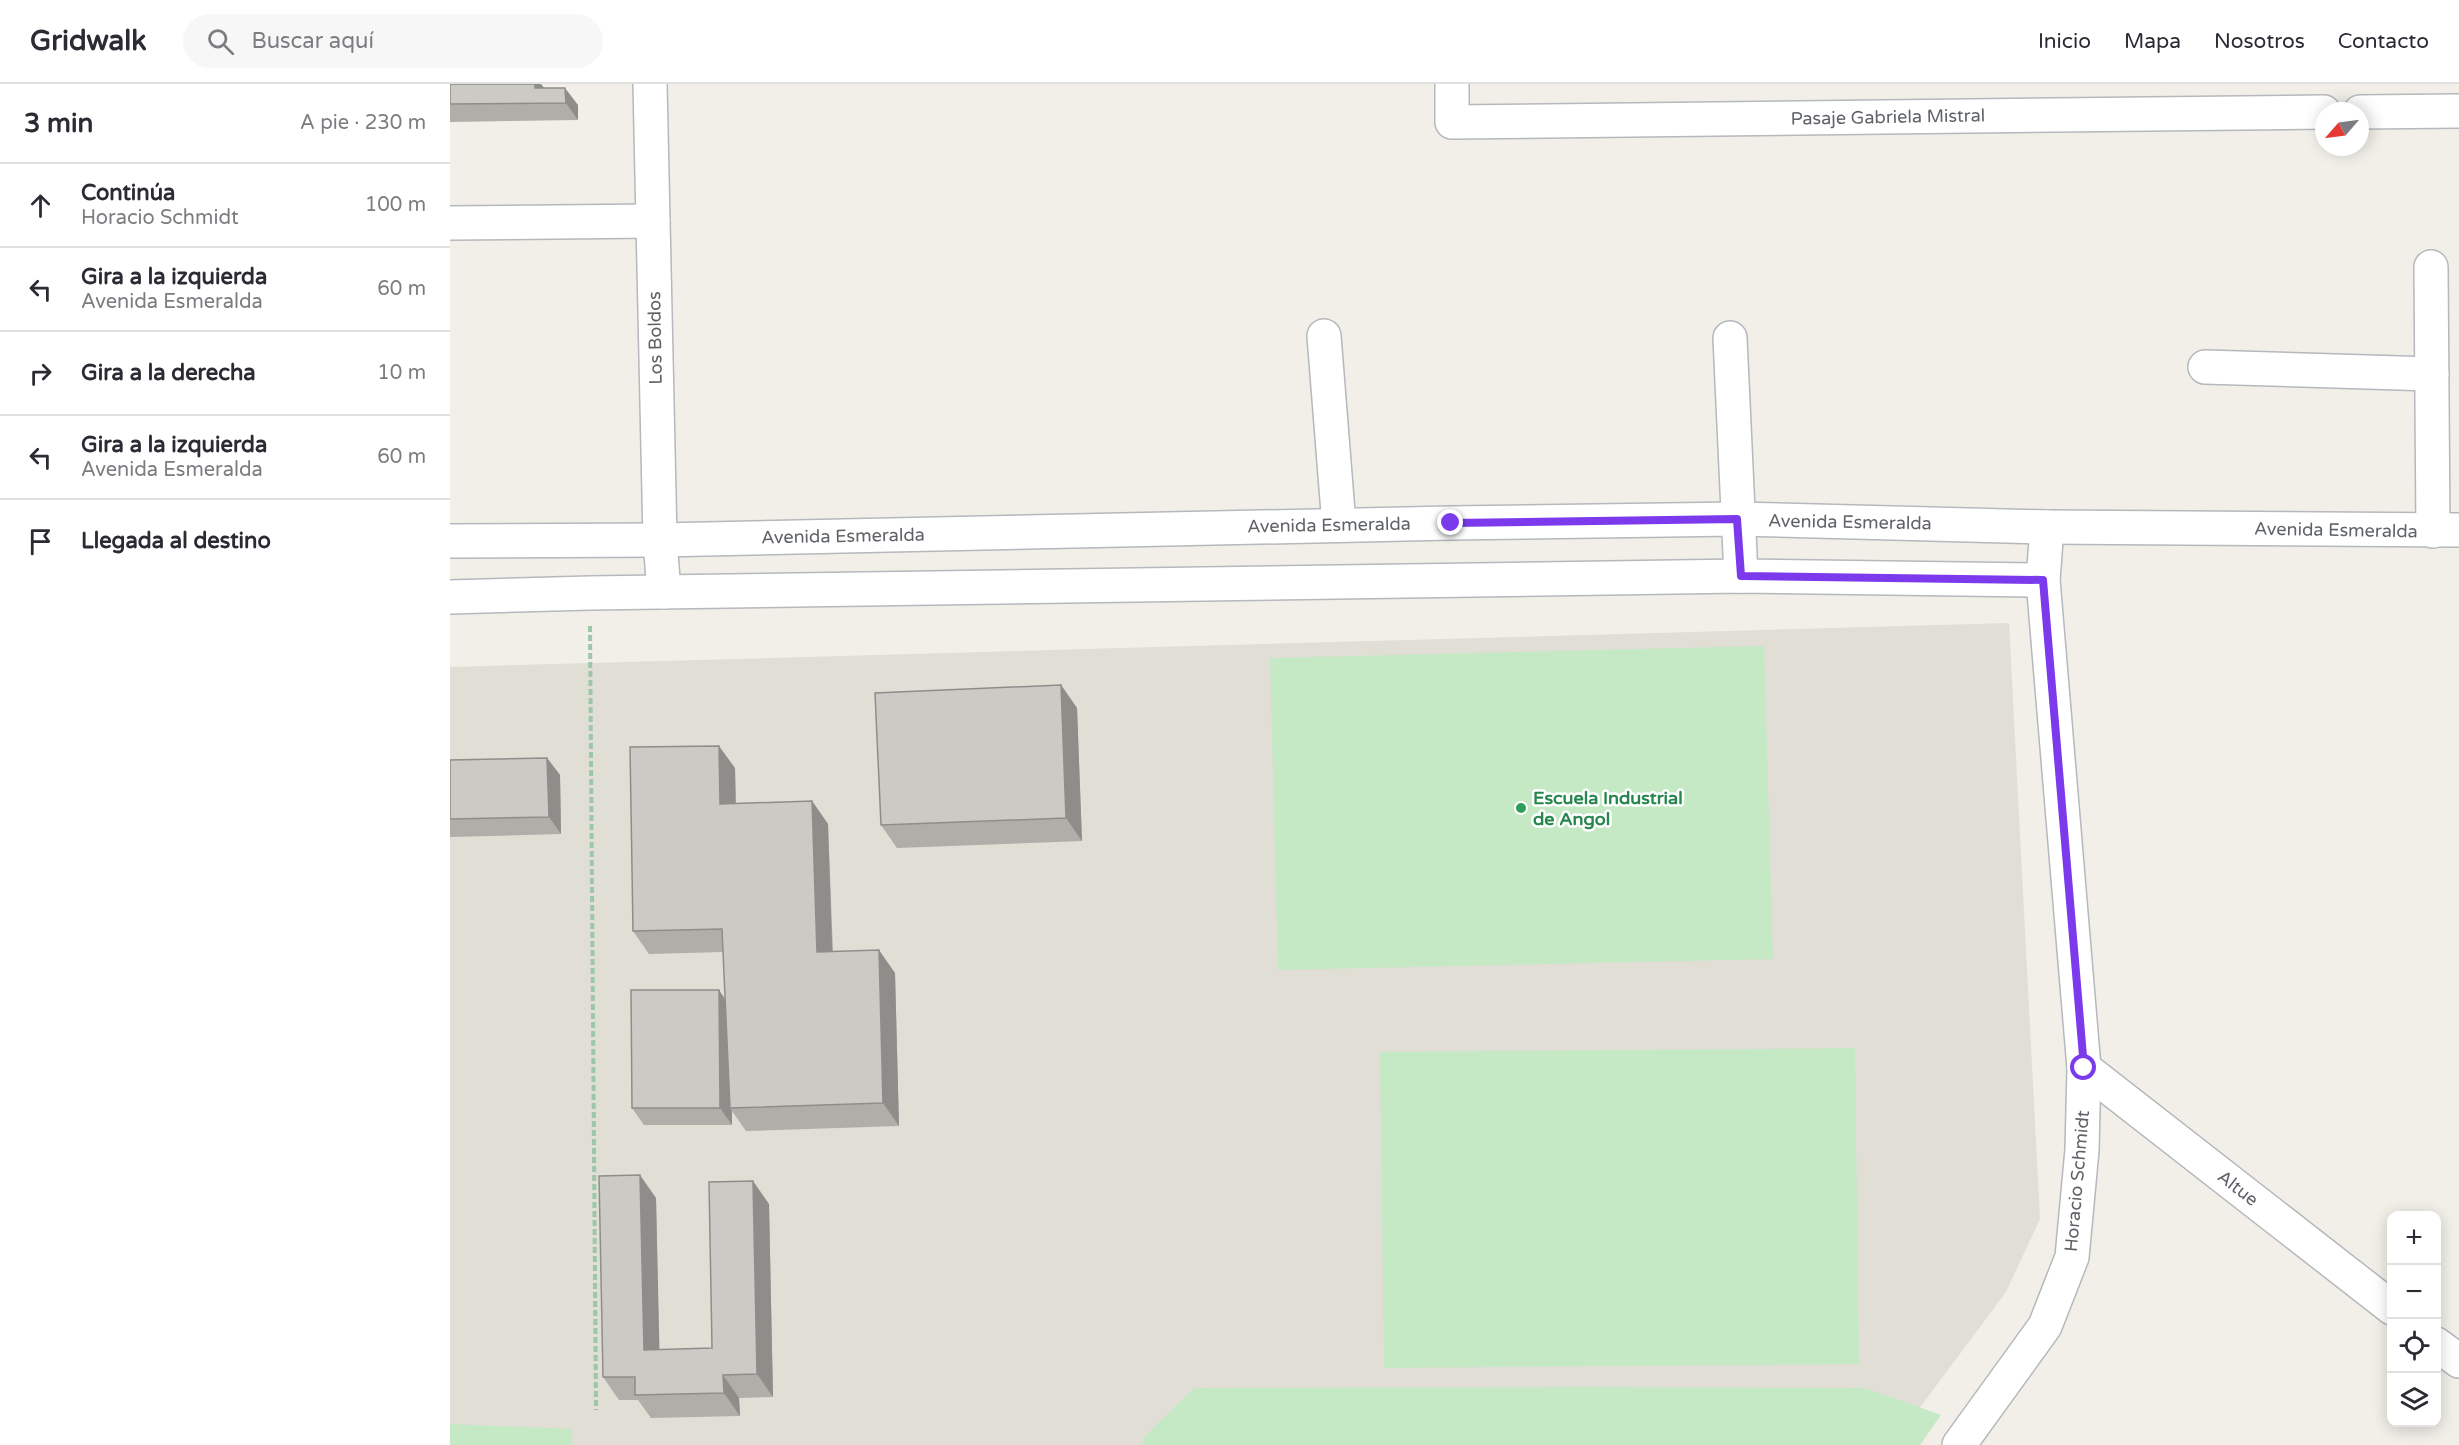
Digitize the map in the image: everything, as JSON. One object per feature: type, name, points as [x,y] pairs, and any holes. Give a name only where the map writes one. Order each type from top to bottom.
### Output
[{"type":"street","name":"Los Boldos","points":[[650,84],[660,540],[664,592]]},
{"type":"street","name":"Pasaje Gabriela Mistral","points":[[1452,84],[1452,122],[2315,112]]},
{"type":"street","points":[[2369,110],[2414,98],[2459,111]]},
{"type":"street","points":[[450,223],[653,221]]},
{"type":"street","points":[[2431,267],[2432,374],[2446,531]]},
{"type":"street","points":[[1324,336],[1339,525]]},
{"type":"street","points":[[1730,338],[1741,576]]},
{"type":"street","points":[[2205,367],[2432,374]]},
{"type":"street","name":"Avenida Esmeralda","points":[[450,541],[660,540],[1737,519],[2047,527],[2446,531]]},
{"type":"street","name":"Horacio Schmidt","points":[[1959,1445],[2045,1326],[2072,1257],[2082,1150],[2084,1068],[2043,580],[2047,527]]},
{"type":"street","points":[[450,597],[590,592],[1741,576],[2043,580]]},
{"type":"street","name":"Altue","points":[[2084,1068],[2387,1305]]},
{"type":"street","points":[[2441,1348],[2459,1361]]},
{"type":"path","points":[[590,592],[596,1410]]},
{"type":"shaded area","name":"Escuela Industrial de Angol","points":[[2009,623],[2040,1219],[2006,1292],[1892,1445],[450,1445],[450,667]]},
{"type":"green space","name":"Escuela Industrial de Angol","points":[[1764,646],[1773,959],[1278,970],[1270,658]]},
{"type":"green space","points":[[1855,1048],[1859,1364],[1384,1368],[1380,1052]]},
{"type":"green space","points":[[1194,1388],[1865,1388],[1941,1415],[1920,1445],[1142,1445],[1145,1436]]},
{"type":"green space","points":[[450,1424],[572,1429],[571,1445],[450,1445]]},
{"type":"building","points":[[450,84],[535,84],[535,88],[565,88],[566,103],[450,104]]},
{"type":"building","points":[[1061,685],[1066,818],[881,825],[875,693]]},
{"type":"building","points":[[719,746],[720,804],[812,801],[817,952],[879,950],[883,1103],[730,1108],[722,929],[633,931],[630,747]]},
{"type":"building","points":[[547,758],[549,817],[450,819],[450,760]]},
{"type":"building","points":[[631,990],[719,990],[720,1108],[632,1108]]},
{"type":"building","points":[[640,1175],[644,1350],[712,1348],[709,1182],[753,1181],[757,1374],[723,1375],[724,1393],[635,1395],[635,1377],[603,1377],[599,1176]]},
{"type":"place","name":"Escuela Industrial de Angol","points":[[1521,808]]},
{"type":"route","points":[[1451,523],[1737,519],[1741,576],[2043,580],[2084,1068]]}]
